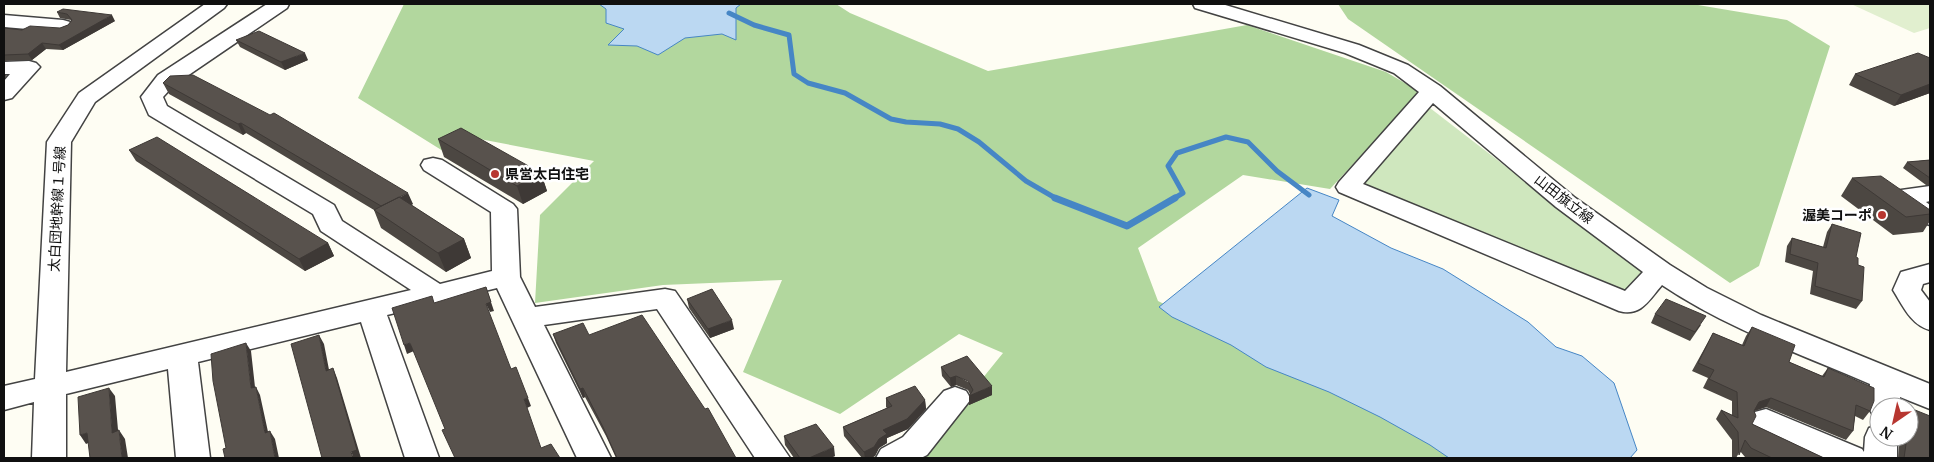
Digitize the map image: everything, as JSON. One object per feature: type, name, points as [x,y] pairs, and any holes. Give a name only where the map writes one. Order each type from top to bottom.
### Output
[{"type":"street","points":[[4,8],[6,4]]},
{"type":"street","name":"太白団地幹線１号線","points":[[49,458],[59,142],[87,98],[217,4]]},
{"type":"street","points":[[280,4],[166,80],[152,97],[157,110],[325,210],[330,225],[436,294]]},
{"type":"street","name":"山田旗立線","points":[[1202,4],[1352,49],[1401,69],[1432,91],[1565,202],[1660,271],[1697,295],[1885,393],[1930,397]]},
{"type":"street","points":[[4,21],[63,26]]},
{"type":"street","points":[[4,68],[29,67],[4,93]]},
{"type":"street","points":[[1432,91],[1348,187],[1629,304],[1660,271]]},
{"type":"street","points":[[434,165],[504,209],[506,277],[594,458]]},
{"type":"street","points":[[1930,194],[1903,196],[1930,217]]},
{"type":"street","points":[[1930,273],[1911,278],[1907,290],[1930,320]]},
{"type":"street","points":[[4,398],[506,277]]},
{"type":"street","points":[[525,318],[665,298],[773,458]]},
{"type":"street","points":[[371,310],[422,458]]},
{"type":"street","points":[[182,356],[193,458]]},
{"type":"street","points":[[892,458],[915,446],[955,399]]},
{"type":"street","points":[[1766,421],[1850,458]]},
{"type":"green space","points":[[404,4],[836,4],[850,13],[988,71],[1247,25],[1386,72],[1420,92],[1330,189],[1243,175],[1138,248],[1158,301],[1473,458],[918,458],[1003,353],[959,334],[840,414],[743,372],[782,280],[663,285],[535,303],[540,215],[594,161],[469,137],[443,151],[358,98]]},
{"type":"green space","points":[[1338,4],[1692,4],[1787,20],[1830,46],[1759,266],[1730,283],[1348,19]]},
{"type":"green space","points":[[1851,4],[1930,4],[1930,28],[1914,33]]},
{"type":"green space","points":[[1430,108],[1645,274],[1630,300],[1351,187]]},
{"type":"water","points":[[599,4],[741,4],[736,8],[736,40],[722,34],[685,38],[658,55],[637,46],[608,45],[624,29],[606,23],[606,9]]},
{"type":"water","points":[[1307,188],[1339,200],[1332,216],[1391,248],[1443,269],[1528,322],[1556,347],[1582,356],[1614,383],[1637,450],[1630,458],[1449,458],[1380,417],[1329,392],[1266,367],[1231,345],[1172,317],[1159,307]]},
{"type":"building","points":[[63,9],[112,15],[59,45],[42,43],[28,54],[4,55],[4,28],[22,30],[30,26],[60,28],[68,25],[72,20],[67,14],[57,12]]},
{"type":"building","points":[[259,31],[305,53],[281,62],[236,40]]},
{"type":"building","points":[[1918,53],[1930,58],[1930,84],[1901,95],[1855,74]]},
{"type":"building","points":[[193,75],[270,115],[274,113],[408,193],[381,206],[241,123],[238,124],[163,83],[170,76]]},
{"type":"building","points":[[461,128],[541,173],[517,186],[438,139]]},
{"type":"building","points":[[157,137],[328,243],[299,259],[129,150]]},
{"type":"building","points":[[1930,160],[1930,178],[1907,162]]},
{"type":"building","points":[[1881,176],[1930,210],[1930,214],[1906,217],[1852,178]]},
{"type":"building","points":[[399,197],[464,239],[438,253],[374,210]]},
{"type":"building","points":[[1832,224],[1861,233],[1856,257],[1858,258],[1858,265],[1864,267],[1862,301],[1815,286],[1818,263],[1790,254],[1792,238],[1826,248]]},
{"type":"building","points":[[486,287],[491,302],[486,304],[511,369],[516,367],[528,398],[524,399],[541,448],[551,444],[560,458],[455,458],[442,430],[445,429],[410,343],[404,345],[392,308],[432,296],[434,303]]},
{"type":"building","points":[[712,289],[732,320],[708,329],[687,299]]},
{"type":"building","points":[[1666,299],[1706,316],[1695,332],[1655,314]]},
{"type":"building","points":[[642,315],[705,409],[708,408],[736,458],[617,458],[583,388],[580,389],[553,334],[583,323],[589,335]]},
{"type":"building","points":[[1752,327],[1795,345],[1789,362],[1824,377],[1828,368],[1874,388],[1874,397],[1869,397],[1869,411],[1856,405],[1853,431],[1771,398],[1759,402],[1754,411],[1756,416],[1752,424],[1824,458],[1772,458],[1751,448],[1745,440],[1739,455],[1738,432],[1721,410],[1738,418],[1737,392],[1709,379],[1714,370],[1698,363],[1713,333],[1744,346]]},
{"type":"building","points":[[319,335],[326,371],[333,368],[357,450],[351,452],[353,458],[322,458],[291,344]]},
{"type":"building","points":[[246,343],[251,388],[256,387],[265,433],[270,431],[275,458],[225,458],[223,449],[226,448],[213,381],[211,354]]},
{"type":"building","points":[[967,356],[992,386],[969,396],[973,390],[968,381],[956,376],[950,378],[941,367]]},
{"type":"building","points":[[915,386],[925,400],[907,419],[883,430],[887,434],[879,439],[874,447],[864,452],[843,427],[892,406],[886,398]]},
{"type":"building","points":[[109,388],[112,433],[119,430],[122,458],[90,458],[87,433],[80,435],[78,397]]},
{"type":"building","points":[[1919,412],[1930,416],[1930,458],[1904,458],[1906,447],[1919,447]]},
{"type":"building","points":[[816,424],[834,447],[809,458],[800,458],[784,436]]},
{"type":"waterway","points":[[729,13],[754,25],[789,35],[794,74],[808,83],[845,93],[891,119],[940,124],[958,129],[979,142],[1026,181],[1056,198]]},
{"type":"waterway","points":[[1173,199],[1183,193],[1168,166],[1177,153],[1226,137],[1248,142],[1277,171],[1309,195]]},
{"type":"waterway","points":[[1056,198],[1127,226],[1175,198]]},
{"type":"place","name":"県営太白住宅","points":[[495,174]]},
{"type":"place","name":"渥美コーポ","points":[[1882,215]]}]
